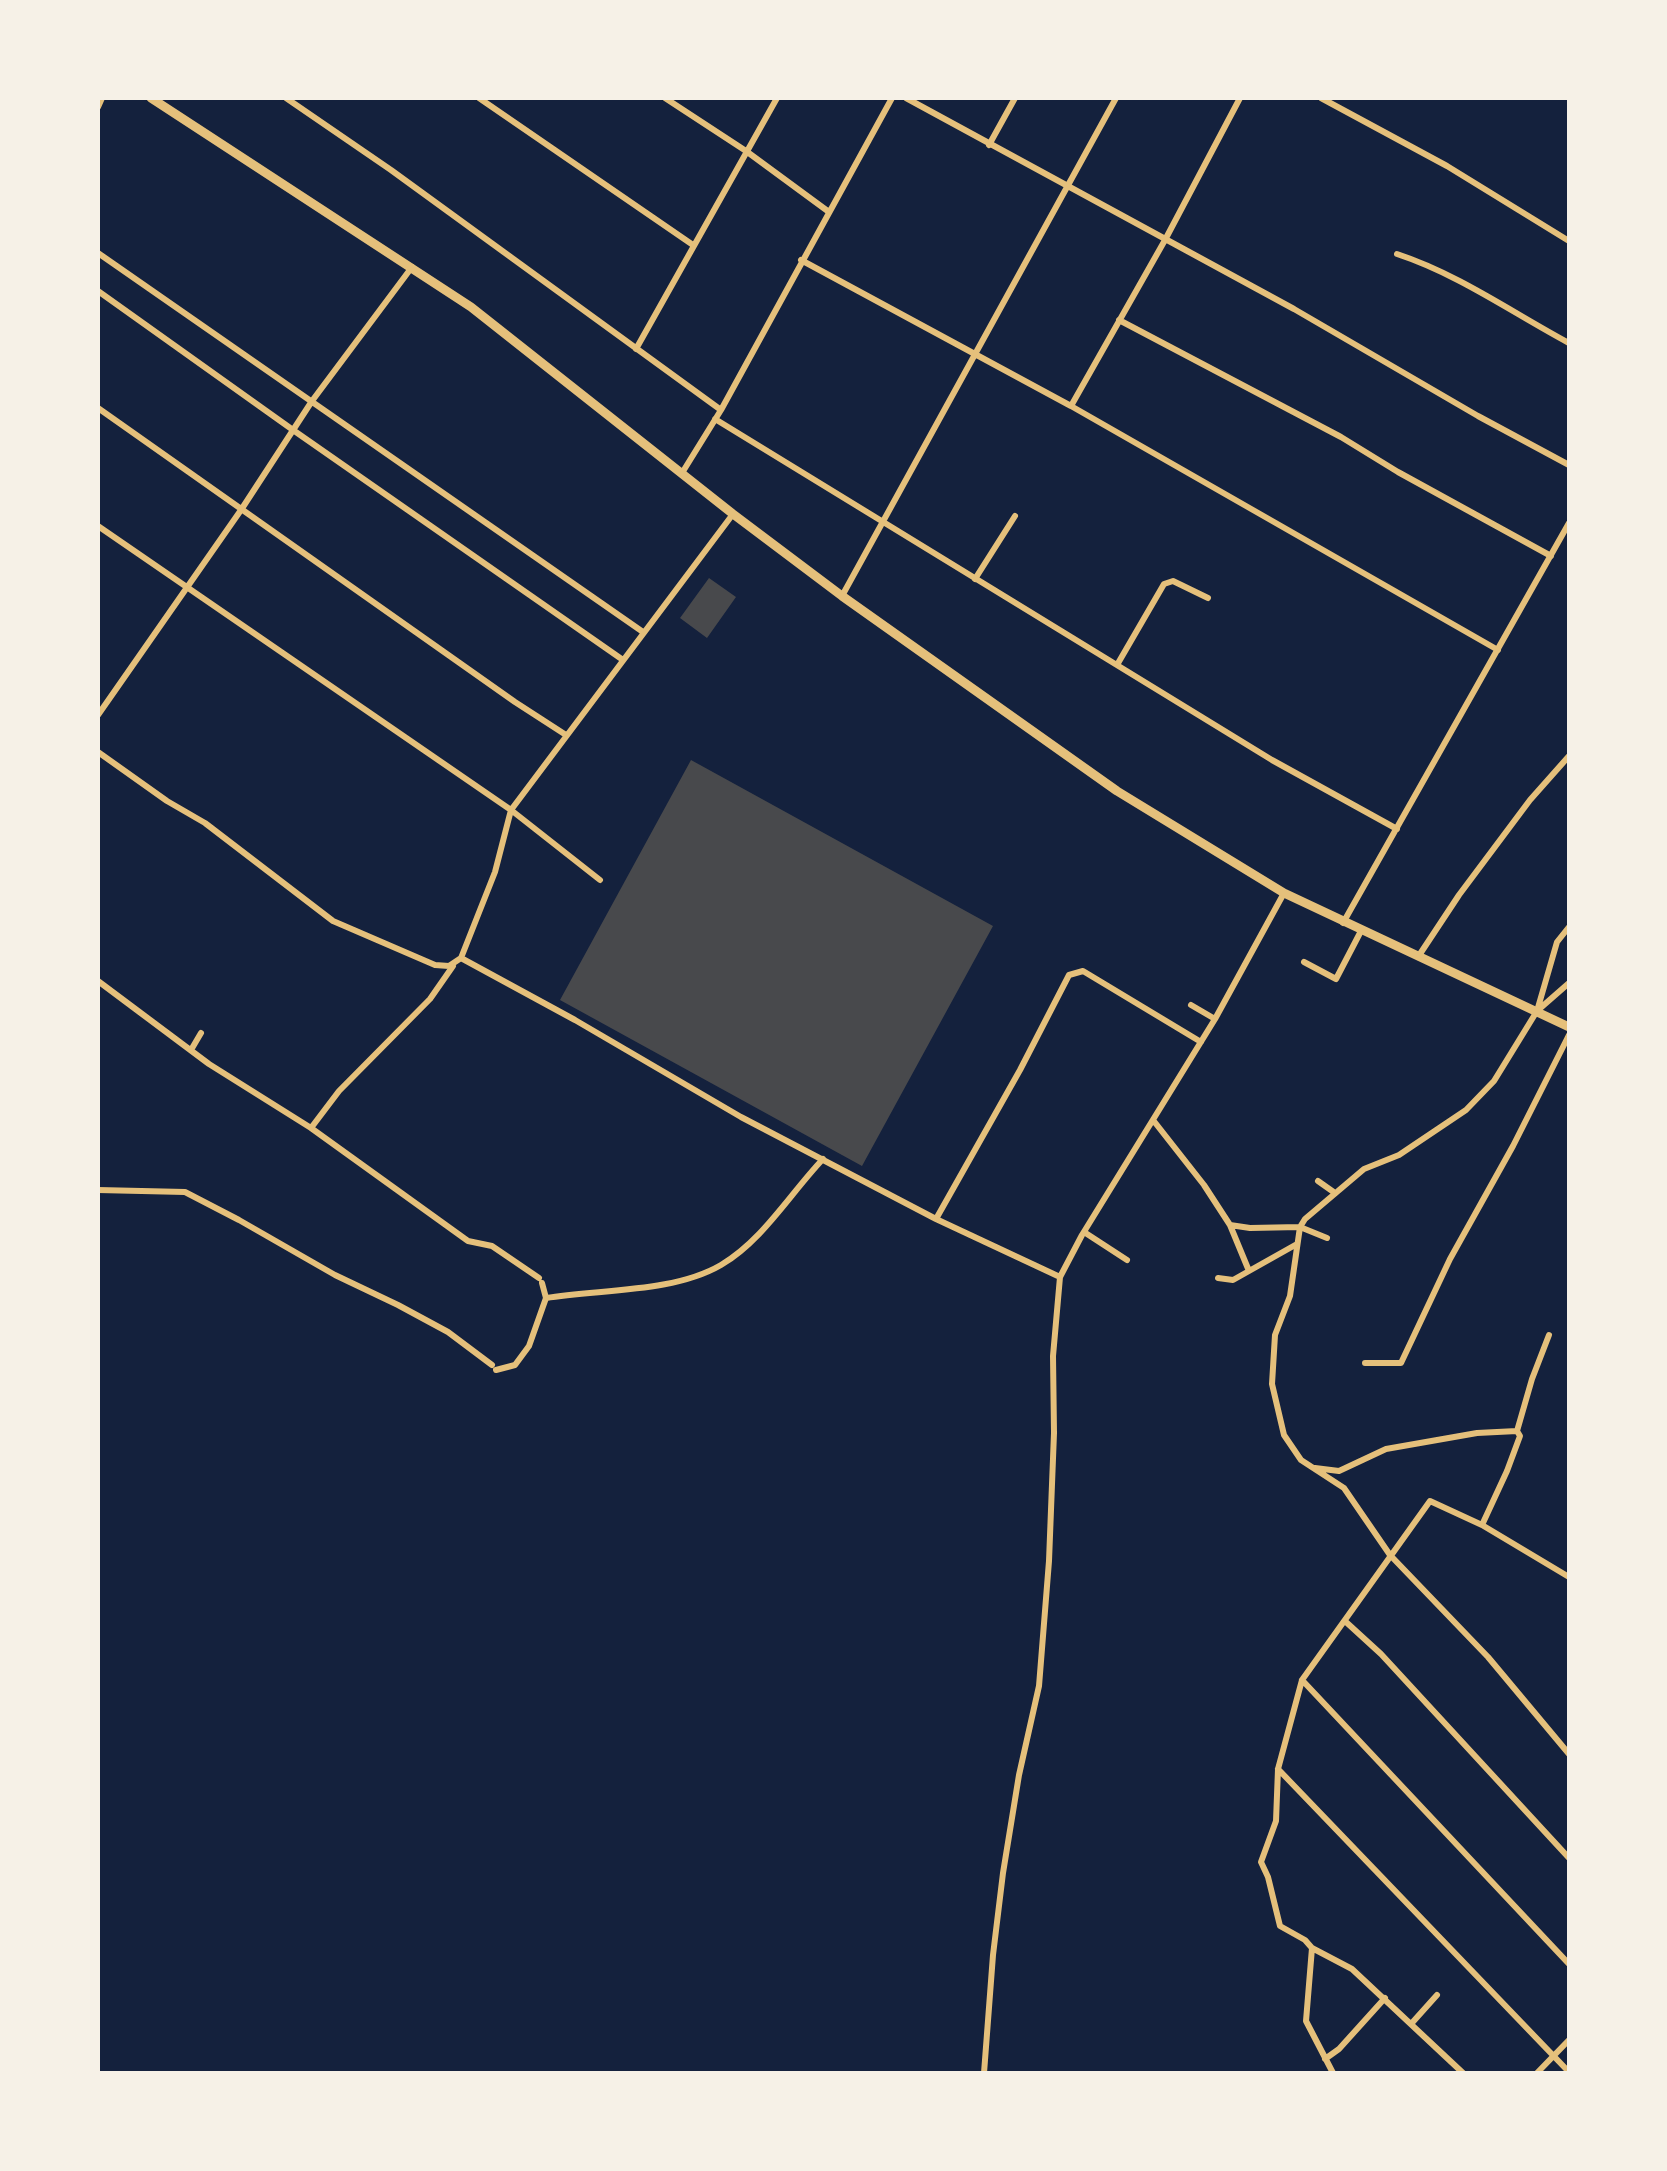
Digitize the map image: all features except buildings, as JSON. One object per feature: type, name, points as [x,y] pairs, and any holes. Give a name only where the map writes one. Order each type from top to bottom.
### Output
[{"type":"main road","points":[[151,98],[471,307],[842,596],[1117,791],[1284,893],[1569,1027]]},
{"type":"street","points":[[98,107],[102,98]]},
{"type":"street","points":[[286,98],[391,170],[721,410]]},
{"type":"street","points":[[479,98],[693,245]]},
{"type":"street","points":[[665,98],[746,151],[829,212]]},
{"type":"street","points":[[636,349],[777,98]]},
{"type":"street","points":[[682,473],[721,410],[892,98]]},
{"type":"street","points":[[906,98],[1294,309],[1569,465]]},
{"type":"street","points":[[989,145],[1015,98]]},
{"type":"street","points":[[842,596],[1116,98]]},
{"type":"street","points":[[1071,406],[1165,240],[1240,98]]},
{"type":"street","points":[[1321,98],[1447,166],[1569,241]]},
{"type":"street","points":[[98,253],[643,632]]},
{"type":"street","points":[[1397,254],[1465,284],[1569,343]]},
{"type":"street","points":[[801,260],[1071,406],[1498,650]]},
{"type":"street","points":[[98,715],[241,510],[312,401],[412,267]]},
{"type":"street","points":[[98,291],[623,660]]},
{"type":"street","points":[[1119,320],[1341,437],[1551,556]]},
{"type":"street","points":[[98,408],[566,735]]},
{"type":"street","points":[[715,419],[1272,760],[1397,829]]},
{"type":"street","points":[[311,1128],[339,1091],[430,999],[458,960],[495,872],[511,810],[733,514]]},
{"type":"street","points":[[975,579],[1015,516]]},
{"type":"street","points":[[1343,923],[1569,523]]},
{"type":"street","points":[[98,526],[511,810],[600,880]]},
{"type":"street","points":[[1117,665],[1164,584],[1173,581],[1208,598]]},
{"type":"street","points":[[98,752],[167,801],[205,823],[333,921],[435,965],[449,966],[458,960]]},
{"type":"street","points":[[1418,957],[1530,800],[1569,756]]},
{"type":"street","points":[[984,2073],[1003,1873],[1019,1775],[1039,1686],[1049,1561],[1053,1356],[1060,1277],[1084,1232],[1215,1019],[1284,893]]},
{"type":"street","points":[[1569,927],[1557,942],[1537,1011],[1494,1081],[1466,1110],[1399,1155],[1364,1169],[1305,1219],[1300,1227],[1290,1296],[1275,1335],[1272,1384],[1284,1435],[1301,1460],[1344,1488],[1390,1555],[1488,1657],[1569,1754]]},
{"type":"street","points":[[1304,962],[1336,979],[1361,931]]},
{"type":"street","points":[[458,960],[575,1020],[715,1103],[936,1219],[1060,1277]]},
{"type":"street","points":[[936,1219],[1020,1070],[1069,975],[1083,971],[1201,1042]]},
{"type":"street","points":[[98,981],[191,1050],[311,1128],[468,1241],[492,1246],[540,1280],[546,1298],[529,1346],[515,1365],[494,1368],[435,1325],[335,1275],[185,1192],[98,1190]]},
{"type":"street","points":[[1537,1011],[1569,983]]},
{"type":"street","points":[[1191,1005],[1215,1019]]},
{"type":"street","points":[[191,1050],[201,1033]]},
{"type":"street","points":[[1365,1363],[1401,1363],[1450,1259],[1513,1146],[1569,1035]]},
{"type":"street","points":[[1153,1120],[1204,1185],[1230,1225],[1249,1271]]},
{"type":"street","points":[[546,1298],[682,1281],[721,1265],[772,1220],[823,1159]]},
{"type":"street","points":[[1318,1181],[1335,1193]]},
{"type":"street","points":[[1230,1225],[1250,1228],[1300,1227],[1327,1238]]},
{"type":"street","points":[[1084,1232],[1127,1260]]},
{"type":"street","points":[[1218,1278],[1233,1280],[1297,1244]]},
{"type":"street","points":[[1482,1525],[1520,1436],[1517,1431],[1549,1335]]},
{"type":"street","points":[[1312,1467],[1339,1471],[1386,1449],[1477,1433],[1517,1431]]},
{"type":"street","points":[[1463,2073],[1352,1969],[1312,1948],[1305,1940],[1280,1926],[1268,1877],[1261,1862],[1276,1821],[1278,1769],[1302,1680],[1430,1501],[1482,1525],[1569,1577]]},
{"type":"street","points":[[1346,1622],[1381,1654],[1569,1858]]},
{"type":"street","points":[[1302,1680],[1569,1964]]},
{"type":"street","points":[[1278,1769],[1569,2072]]},
{"type":"street","points":[[1312,1948],[1306,2021],[1333,2073]]},
{"type":"street","points":[[1411,2024],[1437,1995]]},
{"type":"street","points":[[1325,2059],[1359,2028],[1385,1998]]},
{"type":"street","points":[[1537,2073],[1569,2040]]}]
